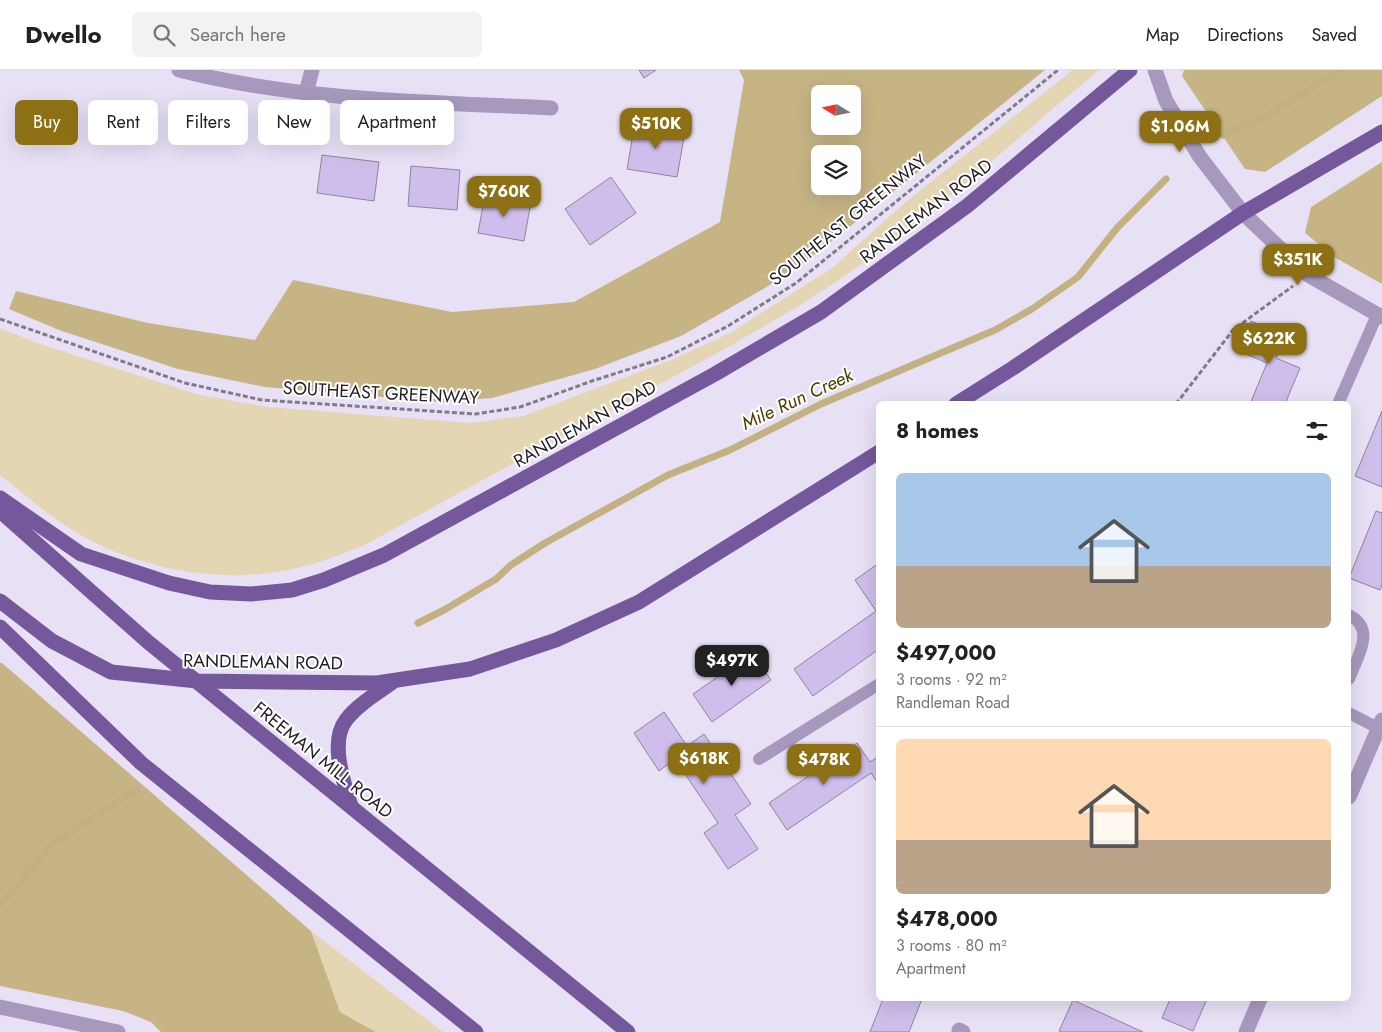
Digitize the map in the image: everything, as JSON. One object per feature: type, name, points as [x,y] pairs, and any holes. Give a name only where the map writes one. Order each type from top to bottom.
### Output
[{"type":"main road","name":"RANDLEMAN ROAD","points":[[0,498],[81,554],[169,583],[210,592],[251,594],[292,590],[324,580],[384,555],[715,374],[821,312],[967,206],[1130,70]]},
{"type":"main road","points":[[961,401],[1013,368],[1243,213],[1382,132]]},
{"type":"main road","name":"RANDLEMAN ROAD","points":[[0,601],[52,642],[111,672],[197,681],[376,683],[470,669],[556,640],[639,602],[876,454]]},
{"type":"main road","name":"FREEMAN MILL ROAD","points":[[0,511],[148,642],[628,1032]]},
{"type":"main road","points":[[0,627],[142,763],[476,1032]]},
{"type":"main road","points":[[351,806],[340,767],[338,743],[345,722],[362,704],[395,680]]},
{"type":"street","points":[[179,70],[209,78],[306,93],[416,102],[551,108]]},
{"type":"street","points":[[306,93],[312,70]]},
{"type":"street","points":[[1155,70],[1166,101],[1200,157],[1243,213],[1308,275],[1380,316]]},
{"type":"street","points":[[1351,792],[1380,724]]},
{"type":"street","points":[[1246,1032],[1259,1001]]},
{"type":"street","points":[[0,1007],[118,1032]]},
{"type":"lane","points":[[1339,401],[1380,316]]},
{"type":"lane","points":[[1351,616],[1361,623],[1364,633],[1362,644],[1351,673]]},
{"type":"lane","points":[[758,759],[876,686]]},
{"type":"lane","points":[[1351,714],[1380,724]]},
{"type":"path","name":"SOUTHEAST GREENWAY","points":[[0,319],[185,383],[262,400],[476,414],[520,407],[667,356],[728,326],[796,283],[1058,70]]},
{"type":"path","points":[[1178,401],[1233,330],[1308,275]]},
{"type":"shaded area","points":[[739,70],[1045,70],[813,256],[765,288],[681,336],[595,369],[492,398],[443,402],[265,387],[178,369],[59,330],[9,309],[16,291],[148,323],[255,340],[293,280],[452,312],[574,302],[720,222],[744,80]]},
{"type":"shaded area","points":[[1073,70],[1099,70],[957,190],[847,274],[808,300],[738,341],[363,546],[320,562],[276,572],[222,575],[194,573],[167,568],[140,561],[89,540],[57,520],[0,475],[0,328],[37,343],[196,394],[267,407],[472,423],[523,416],[671,360],[730,333],[832,268],[908,200]]},
{"type":"shaded area","points":[[1184,70],[1382,70],[1382,96],[1265,172],[1245,169],[1182,76]]},
{"type":"shaded area","points":[[1382,162],[1382,284],[1336,258],[1305,233],[1311,207]]},
{"type":"shaded area","points":[[0,663],[311,931],[340,1012],[376,1032],[161,1032],[151,1022],[123,1011],[0,986]]},
{"type":"shaded area","points":[[311,931],[443,1032],[376,1032],[340,1012]]},
{"type":"building","points":[[639,70],[656,70],[644,78]]},
{"type":"building","points":[[635,123],[685,132],[677,177],[627,169]]},
{"type":"building","points":[[322,155],[379,162],[374,201],[317,193]]},
{"type":"building","points":[[411,166],[460,170],[457,210],[408,206]]},
{"type":"building","points":[[611,177],[636,213],[590,245],[565,209]]},
{"type":"building","points":[[485,194],[531,202],[524,241],[478,233]]},
{"type":"building","points":[[1251,321],[1286,336],[1276,358],[1300,368],[1286,401],[1251,401],[1267,363],[1239,351]]},
{"type":"building","points":[[1382,411],[1382,487],[1355,476]]},
{"type":"building","points":[[1376,511],[1382,513],[1382,585],[1380,590],[1351,579],[1351,573]]},
{"type":"building","points":[[876,565],[876,611],[855,580]]},
{"type":"building","points":[[876,611],[876,651],[813,696],[794,669]]},
{"type":"building","points":[[752,653],[771,680],[712,722],[693,694]]},
{"type":"building","points":[[664,712],[687,746],[704,734],[751,804],[735,815],[758,849],[728,869],[704,833],[718,823],[675,759],[659,771],[634,733]]},
{"type":"building","points":[[857,743],[870,762],[876,758],[876,780],[871,773],[787,830],[769,803]]},
{"type":"building","points":[[882,1001],[921,1001],[909,1032],[870,1032]]},
{"type":"building","points":[[1073,1001],[1075,1001],[1143,1032],[1062,1032],[1059,1031]]},
{"type":"building","points":[[1169,1001],[1206,1001],[1193,1031],[1162,1018]]},
{"type":"waterway","name":"Mile Run Creek","points":[[1223,135],[1267,116],[1340,70]]},
{"type":"waterway","name":"Mile Run Creek","points":[[418,623],[496,579],[511,565],[545,543],[668,475],[730,450],[821,404],[995,330],[1032,309],[1078,277],[1117,228],[1166,179]]},
{"type":"waterway","name":"Mile Run Creek","points":[[0,905],[53,844],[137,789]]}]
